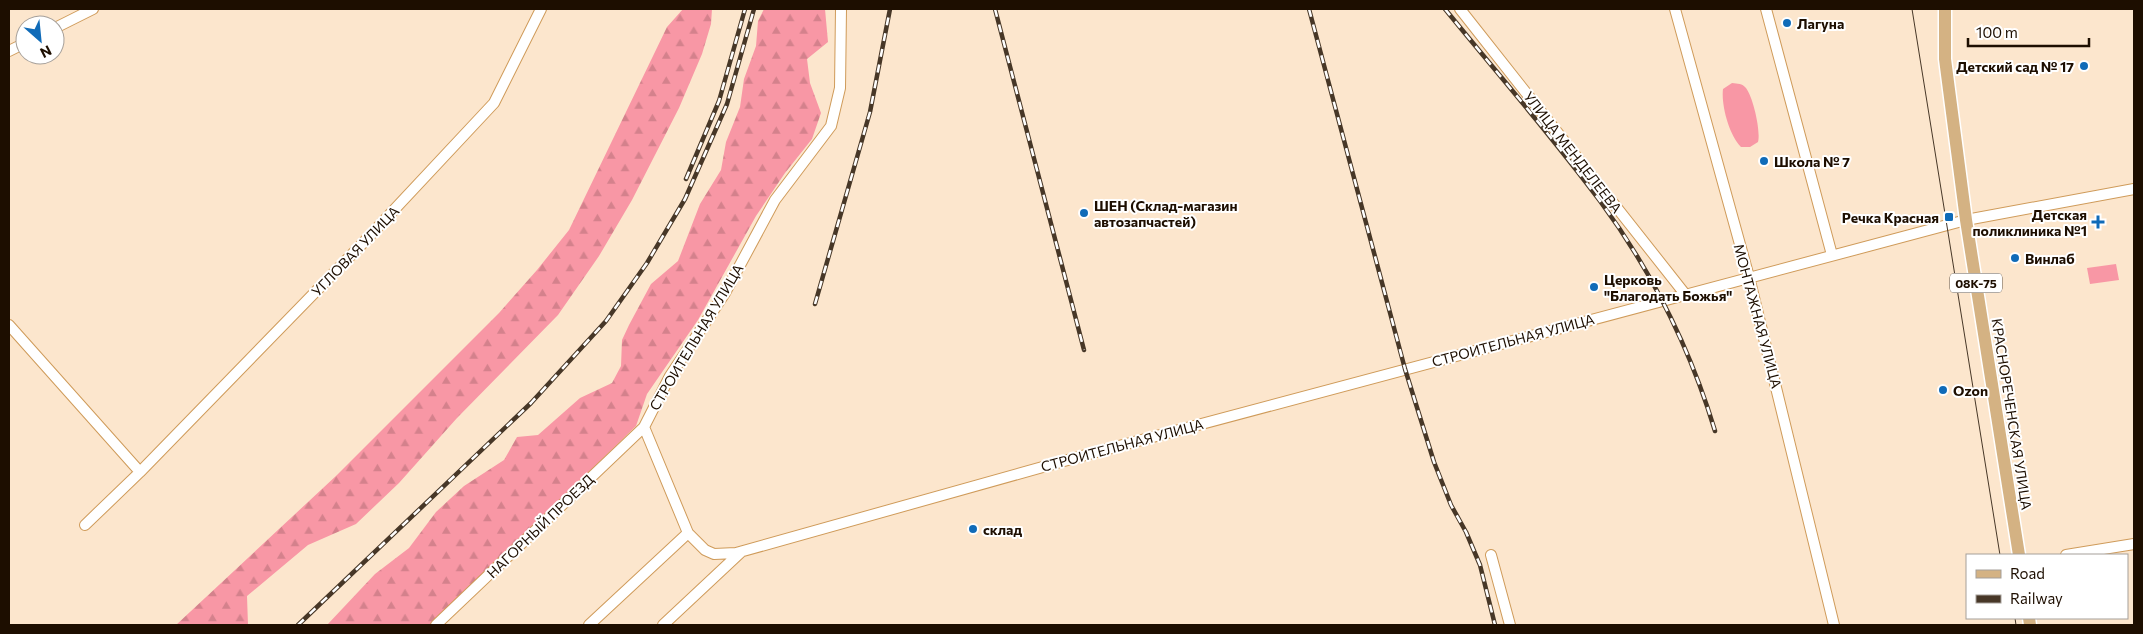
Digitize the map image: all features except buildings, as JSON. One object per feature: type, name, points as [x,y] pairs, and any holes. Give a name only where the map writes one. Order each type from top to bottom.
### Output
[{"type":"main road","name":"КРАСНОРЕЧЕНСКАЯ УЛИЦА","points":[[1945,9],[1945,59],[1966,220],[2019,554]]},
{"type":"street","points":[[65,23],[92,9]]},
{"type":"street","name":"УГЛОВАЯ УЛИЦА","points":[[85,525],[140,472],[363,243],[494,103],[541,9]]},
{"type":"street","name":"СТРОИТЕЛЬНАЯ УЛИЦА","points":[[841,9],[840,88],[831,126],[775,200],[725,294],[670,376],[644,426],[688,534],[705,550],[714,554],[742,551],[1089,454],[1966,220],[2134,189]]},
{"type":"street","name":"УЛИЦА МЕНДЕЛЕЕВА","points":[[1460,9],[1685,294]]},
{"type":"street","name":"МОНТАЖНАЯ УЛИЦА","points":[[1675,9],[1749,277],[1834,625]]},
{"type":"street","points":[[1766,9],[1832,255]]},
{"type":"street","points":[[9,325],[140,472]]},
{"type":"street","name":"НАГОРНЫЙ ПРОЕЗД","points":[[436,625],[644,426]]},
{"type":"street","points":[[589,625],[688,534]]},
{"type":"street","points":[[2072,554],[2134,544]]},
{"type":"street","points":[[662,625],[742,551]]},
{"type":"street","points":[[1491,555],[1510,625]]},
{"type":"green space","points":[[683,9],[712,9],[711,24],[702,54],[679,108],[632,200],[599,256],[558,315],[457,418],[399,483],[356,524],[308,545],[247,596],[248,625],[176,625],[337,475],[499,313],[537,270],[569,230],[667,27]]},
{"type":"green space","points":[[764,9],[825,9],[828,42],[807,59],[810,83],[821,113],[812,139],[785,173],[756,216],[698,320],[647,394],[636,426],[433,625],[327,625],[375,574],[409,548],[436,512],[464,486],[504,460],[517,437],[538,435],[580,398],[612,383],[621,366],[622,340],[629,325],[651,284],[678,261],[700,204],[721,170],[726,142],[740,107],[744,79],[756,46],[758,21]]},
{"type":"green space","points":[[1732,83],[1744,86],[1749,92],[1754,106],[1759,137],[1758,142],[1750,147],[1741,147],[1733,135],[1727,120],[1723,103],[1723,89]]},
{"type":"green space","points":[[2116,264],[2119,280],[2090,284],[2087,268]]},
{"type":"tram line","points":[[1912,9],[2000,554]]},
{"type":"tram line","points":[[2015,619],[2016,625]]},
{"type":"railway","points":[[686,179],[719,101],[745,9]]},
{"type":"railway","points":[[298,625],[531,403],[606,321],[647,263],[685,199],[727,104],[754,9]]},
{"type":"railway","points":[[815,304],[870,112],[890,9]]},
{"type":"railway","points":[[995,9],[1084,350]]},
{"type":"railway","points":[[1309,9],[1405,369],[1434,462],[1451,505],[1466,532],[1480,565],[1495,625]]},
{"type":"railway","points":[[1445,9],[1543,128],[1619,227],[1652,282],[1681,340],[1694,370],[1715,431]]},
{"type":"place","name":"Лагуна","points":[[1787,23]]},
{"type":"place","name":"Детский сад № 17","points":[[2084,66]]},
{"type":"place","name":"Школа № 7","points":[[1764,161]]},
{"type":"place","name":"ШЕН (Склад-магазин автозапчастей)","points":[[1084,213]]},
{"type":"place","name":"Речка Красная","points":[[1949,217]]},
{"type":"place","name":"Детская поликлиника №1","points":[[2098,222]]},
{"type":"place","name":"Винлаб","points":[[2015,258]]},
{"type":"place","name":"Церковь \"Благодать Божья\"","points":[[1594,287]]},
{"type":"place","name":"Ozon","points":[[1943,390]]},
{"type":"place","name":"склад","points":[[973,529]]}]
